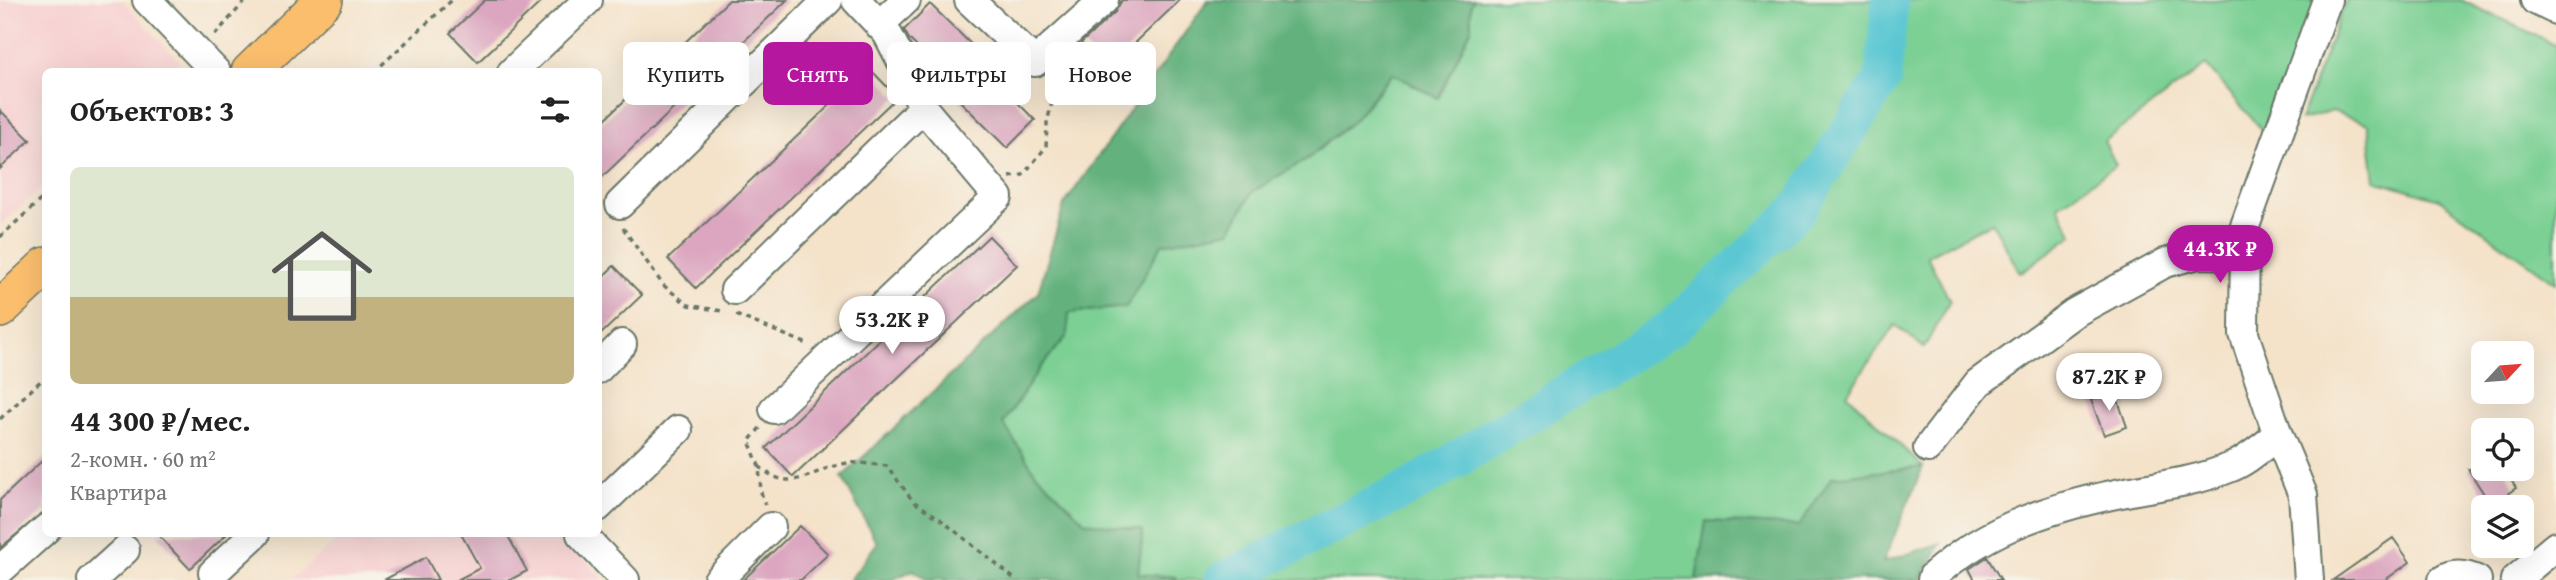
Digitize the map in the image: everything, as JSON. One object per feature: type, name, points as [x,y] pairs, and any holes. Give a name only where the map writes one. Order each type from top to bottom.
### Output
[{"type":"main road","points":[[254,68],[324,0]]},
{"type":"main road","points":[[0,309],[42,270]]},
{"type":"street","points":[[147,0],[212,68]]},
{"type":"street","points":[[516,68],[588,0]]},
{"type":"street","points":[[620,204],[828,0]]},
{"type":"street","points":[[774,409],[998,197],[923,108],[887,33],[856,0]]},
{"type":"street","points":[[879,24],[906,0]]},
{"type":"street","points":[[970,0],[1035,62],[1045,53]]},
{"type":"street","points":[[1058,42],[1104,0]]},
{"type":"street","points":[[2309,580],[2302,495],[2278,435],[2244,334],[2245,226],[2327,0]]},
{"type":"street","points":[[2535,0],[2556,10]]},
{"type":"street","points":[[735,290],[923,108]]},
{"type":"street","points":[[1928,448],[1978,383],[2074,313],[2165,263],[2199,254],[2245,255]]},
{"type":"street","points":[[602,365],[622,344]]},
{"type":"street","points":[[602,503],[678,430]]},
{"type":"street","points":[[1932,580],[1953,558],[2024,519],[2096,498],[2197,478],[2232,468],[2278,435]]},
{"type":"street","points":[[718,580],[771,527]]},
{"type":"street","points":[[0,570],[42,533]]},
{"type":"street","points":[[213,573],[252,537]]},
{"type":"street","points":[[584,537],[625,580]]},
{"type":"street","points":[[2515,580],[2556,546]]},
{"type":"street","points":[[92,580],[125,550]]},
{"type":"street","points":[[2442,580],[2448,576],[2468,576],[2477,580]]},
{"type":"path","points":[[378,68],[452,0]]},
{"type":"path","points":[[984,180],[1023,175],[1046,147],[1047,123],[1052,105]]},
{"type":"path","points":[[0,237],[42,199]]},
{"type":"path","points":[[620,204],[622,227],[663,285],[688,305],[729,312],[806,343],[830,357]]},
{"type":"path","points":[[0,419],[42,380]]},
{"type":"path","points":[[771,527],[761,492],[759,466],[749,441],[774,409]]},
{"type":"path","points":[[759,466],[769,475],[791,482],[848,463],[887,466],[913,500],[1016,580]]},
{"type":"shaded area","points":[[0,0],[122,0],[180,62],[173,68],[42,68],[42,187],[0,226]]},
{"type":"shaded area","points":[[341,537],[565,537],[604,580],[291,580]]},
{"type":"green space","points":[[1208,0],[1474,0],[1471,4],[1471,29],[1438,98],[1392,73],[1354,120],[1308,158],[1252,192],[1230,231],[1162,244],[1126,307],[1069,313],[1067,336],[1042,365],[1003,423],[1035,472],[1085,522],[1143,530],[1138,574],[1176,577],[1177,580],[927,580],[913,570],[892,580],[850,580],[877,543],[842,477],[1038,293],[1064,205],[1134,105],[1156,105],[1156,74]]},
{"type":"green space","points":[[1474,0],[2327,0],[2265,134],[2206,65],[2104,141],[2116,165],[2058,206],[2073,235],[2020,273],[1992,222],[1927,256],[1950,301],[1924,348],[1895,325],[1847,394],[1923,467],[1832,477],[1800,526],[1707,521],[1696,580],[1177,580],[1176,577],[1138,574],[1143,530],[1085,522],[1035,472],[1003,424],[1042,365],[1067,336],[1069,313],[1126,306],[1162,244],[1230,231],[1252,192],[1309,158],[1354,120],[1393,73],[1438,98],[1471,29],[1471,4]]},
{"type":"green space","points":[[2346,0],[2461,0],[2556,45],[2556,283],[2439,199],[2375,180],[2368,124],[2332,111],[2300,120]]},
{"type":"green space","points":[[1923,467],[1883,562],[1941,543],[1920,580],[1696,580],[1706,521],[1799,526],[1832,477]]},
{"type":"building","points":[[485,0],[543,0],[478,62],[450,33]]},
{"type":"building","points":[[729,0],[787,0],[743,42],[685,42]]},
{"type":"building","points":[[1122,0],[1180,0],[1136,42],[1082,42],[1115,12]]},
{"type":"building","points":[[930,4],[969,42],[912,42],[904,30]]},
{"type":"building","points":[[873,72],[887,87],[889,105],[696,288],[668,259],[830,105],[873,105]]},
{"type":"building","points":[[623,102],[623,105],[677,105],[602,177],[602,122]]},
{"type":"building","points":[[964,105],[1020,105],[1035,120],[1007,148]]},
{"type":"building","points":[[0,110],[30,140],[0,169]]},
{"type":"building","points":[[989,236],[1017,265],[793,477],[766,448]]},
{"type":"building","points":[[614,266],[642,295],[602,333],[602,277]]},
{"type":"building","points":[[2115,392],[2127,427],[2104,435],[2091,400]]},
{"type":"building","points":[[42,461],[42,513],[0,548],[0,500]]},
{"type":"building","points":[[2476,481],[2512,481],[2516,488],[2506,495],[2485,495]]},
{"type":"building","points":[[800,526],[828,554],[801,580],[743,580]]},
{"type":"building","points":[[160,537],[224,537],[190,569]]},
{"type":"building","points":[[463,537],[509,537],[527,571],[510,580],[457,580],[480,568]]},
{"type":"building","points":[[2393,538],[2410,562],[2385,580],[2333,580]]},
{"type":"building","points":[[426,557],[438,580],[384,580]]},
{"type":"building","points":[[1987,557],[2001,580],[1975,580],[1969,569]]},
{"type":"waterway","points":[[1223,580],[1413,486],[1671,328],[1797,211],[1883,78],[1890,0]]}]
